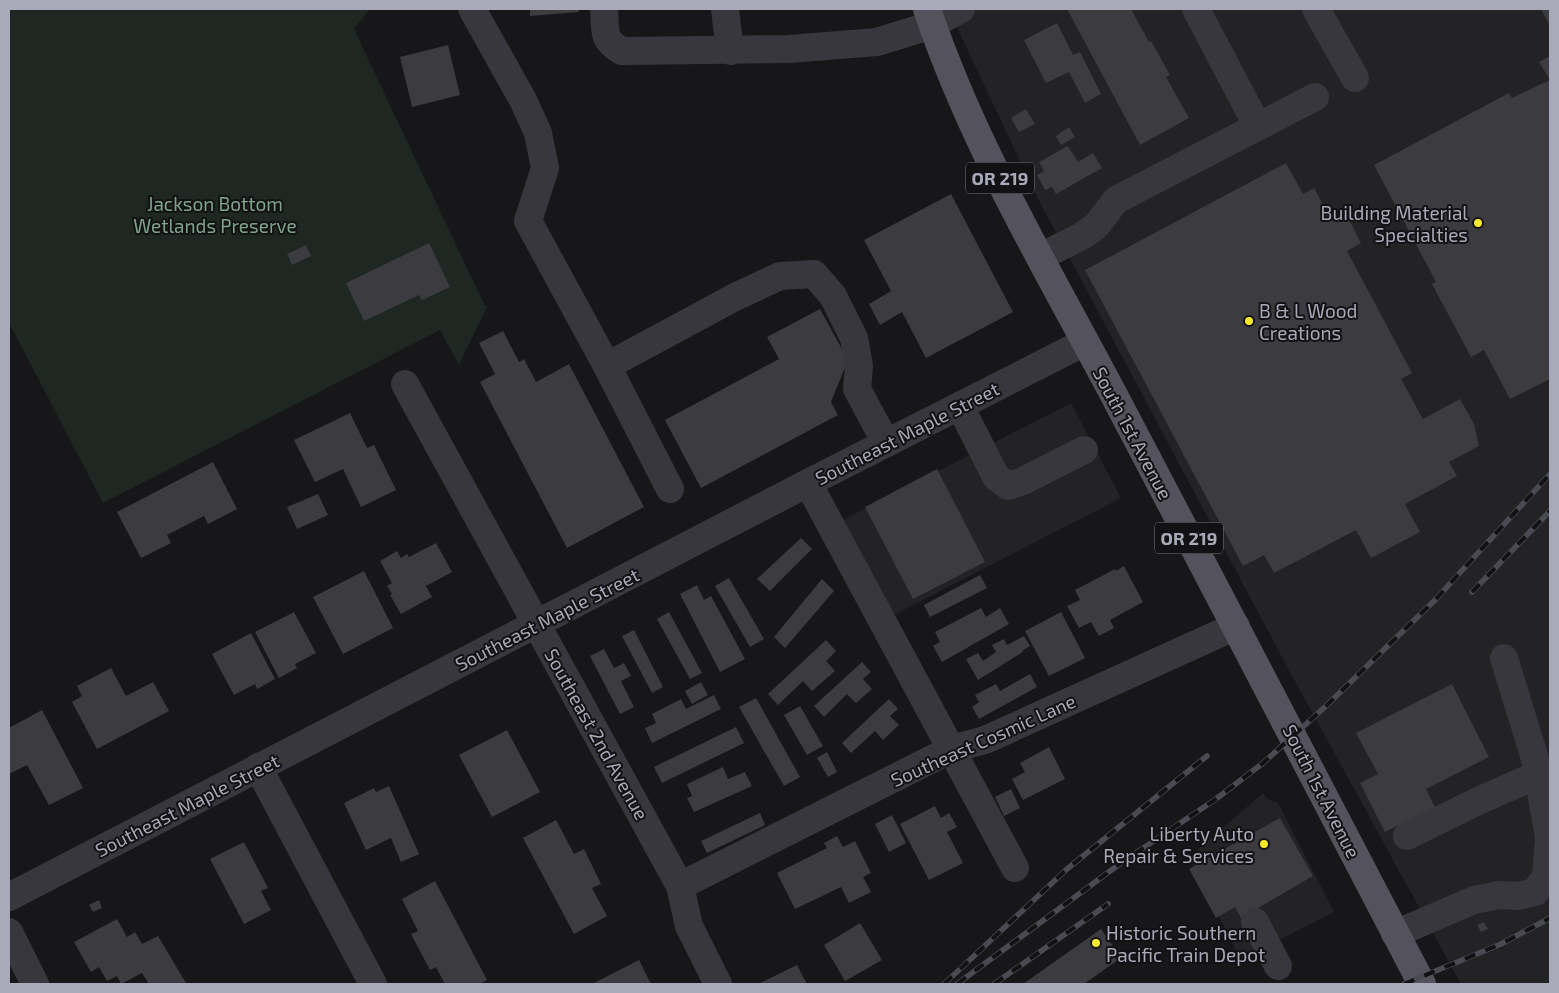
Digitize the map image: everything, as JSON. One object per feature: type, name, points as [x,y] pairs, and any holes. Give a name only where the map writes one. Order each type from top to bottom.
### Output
[{"type":"main road","name":"South 1st Avenue","points":[[929,17],[958,92],[1040,257],[1236,626],[1422,984]]},
{"type":"street","points":[[472,9],[523,100],[538,133],[545,168],[528,221],[607,366],[670,489]]},
{"type":"street","points":[[604,9],[606,39],[611,45],[622,51],[789,49],[877,42],[929,17],[961,9]]},
{"type":"street","points":[[725,9],[730,51]]},
{"type":"street","points":[[1196,9],[1258,127]]},
{"type":"street","points":[[1316,9],[1355,78]]},
{"type":"street","points":[[1040,257],[1082,236],[1096,226],[1116,200],[1315,97]]},
{"type":"street","points":[[607,366],[735,297],[780,276],[814,274],[833,296],[854,338],[859,366],[857,389],[886,443]]},
{"type":"street","name":"Southeast Maple Street","points":[[9,897],[808,483],[1086,342]]},
{"type":"street","name":"Southeast 2nd Avenue","points":[[405,384],[680,886],[689,926],[718,984]]},
{"type":"street","points":[[960,406],[996,477],[1008,486],[1023,481],[1084,450]]},
{"type":"street","points":[[808,483],[1015,868]]},
{"type":"street","name":"Southeast Cosmic Lane","points":[[680,886],[952,749],[985,740],[1236,626]]},
{"type":"street","points":[[1396,934],[1474,900],[1499,895],[1518,896],[1535,892],[1546,876],[1550,837],[1535,759],[1504,658]]},
{"type":"street","points":[[258,767],[373,984]]},
{"type":"street","points":[[1407,836],[1478,801],[1538,775]]},
{"type":"street","points":[[1255,922],[1278,966]]},
{"type":"street","points":[[9,932],[36,984]]},
{"type":"shaded area","points":[[952,9],[1550,9],[1550,984],[1461,984],[1284,661],[1036,195],[960,34]]},
{"type":"shaded area","points":[[1071,403],[1121,498],[886,619],[837,523]]},
{"type":"shaded area","points":[[1263,793],[1266,798],[1278,803],[1334,912],[1241,960],[1189,857]]},
{"type":"green space","name":"Jackson Bottom Wetlands Preserve","points":[[9,9],[370,9],[354,29],[485,306],[488,305],[459,365],[440,330],[103,503],[9,323]]},
{"type":"building","points":[[530,9],[578,9],[579,12],[530,16]]},
{"type":"building","points":[[1067,9],[1136,9],[1132,11],[1170,75],[1166,77],[1189,118],[1140,145]]},
{"type":"building","points":[[1541,9],[1550,9],[1550,26]]},
{"type":"building","points":[[1057,23],[1073,55],[1080,52],[1101,94],[1085,103],[1069,72],[1046,83],[1024,40]]},
{"type":"building","points":[[448,45],[460,95],[412,107],[400,57]]},
{"type":"building","points":[[1550,56],[1550,80],[1539,62]]},
{"type":"building","name":"Building Material Specialties","points":[[1550,80],[1550,379],[1510,399],[1484,350],[1471,357],[1432,284],[1436,282],[1374,165],[1509,93],[1512,98]]},
{"type":"building","points":[[1026,109],[1035,124],[1019,132],[1011,118]]},
{"type":"building","points":[[1069,127],[1075,137],[1061,145],[1056,136]]},
{"type":"building","points":[[1068,146],[1078,162],[1093,153],[1102,168],[1056,194],[1052,187],[1045,190],[1037,175],[1044,171],[1039,162]]},
{"type":"building","name":"B & L Wood Creations","points":[[1286,163],[1303,194],[1314,188],[1332,221],[1346,214],[1361,243],[1347,251],[1412,373],[1401,379],[1423,419],[1460,399],[1474,424],[1479,446],[1449,462],[1457,476],[1405,504],[1420,532],[1371,558],[1356,530],[1274,573],[1264,555],[1243,566],[1085,270]]},
{"type":"building","points":[[951,194],[1013,312],[926,358],[902,312],[880,325],[869,304],[891,291],[864,240]]},
{"type":"building","points":[[429,243],[450,287],[422,300],[419,295],[364,321],[346,283]]},
{"type":"building","points":[[306,245],[311,256],[292,265],[287,254]]},
{"type":"building","points":[[820,309],[848,360],[831,402],[838,415],[701,488],[665,420],[779,359],[767,337]]},
{"type":"building","points":[[503,331],[519,362],[524,359],[536,382],[569,364],[644,507],[567,548],[480,382],[495,374],[479,343]]},
{"type":"building","points":[[350,413],[367,448],[374,445],[396,490],[361,507],[343,469],[315,482],[294,440]]},
{"type":"building","points":[[213,462],[237,509],[208,524],[204,516],[167,535],[171,543],[141,558],[117,512]]},
{"type":"building","points":[[937,469],[985,562],[913,599],[865,507]]},
{"type":"building","points":[[318,494],[328,515],[297,529],[287,507]]},
{"type":"building","points":[[801,538],[812,549],[770,591],[757,579]]},
{"type":"building","points":[[436,543],[452,572],[426,586],[432,597],[401,614],[390,595],[392,594],[387,586],[392,583],[380,561],[397,551],[401,558],[407,554],[409,557]]},
{"type":"building","points":[[1124,566],[1143,602],[1110,620],[1114,628],[1099,636],[1091,622],[1079,628],[1067,606],[1080,600],[1075,590]]},
{"type":"building","points":[[364,571],[393,628],[343,654],[313,597]]},
{"type":"building","points":[[980,575],[987,588],[930,617],[924,605]]},
{"type":"building","points":[[729,578],[764,639],[750,647],[715,586]]},
{"type":"building","points":[[822,579],[834,591],[785,648],[774,637]]},
{"type":"building","points":[[697,585],[704,600],[711,596],[745,659],[720,672],[680,594]]},
{"type":"building","points":[[981,608],[986,617],[1000,608],[1009,624],[942,662],[933,646],[940,642],[935,632]]},
{"type":"building","points":[[294,612],[316,653],[295,664],[297,668],[279,678],[255,632]]},
{"type":"building","points":[[669,612],[702,673],[690,679],[657,619]]},
{"type":"building","points":[[1061,612],[1085,658],[1049,676],[1025,631]]},
{"type":"building","points":[[634,630],[663,687],[652,693],[622,636]]},
{"type":"building","points":[[251,633],[275,679],[257,689],[255,684],[234,695],[212,654]]},
{"type":"building","points":[[1024,636],[1030,646],[978,680],[966,659],[978,653],[983,661],[996,652],[992,645],[1004,639],[1007,645]]},
{"type":"building","points":[[826,640],[836,651],[826,661],[835,671],[812,691],[803,681],[778,705],[768,694]]},
{"type":"building","points":[[604,649],[614,668],[624,663],[631,676],[621,681],[634,707],[620,714],[590,656]]},
{"type":"building","points":[[862,662],[871,672],[863,679],[872,689],[856,703],[847,694],[824,717],[814,706]]},
{"type":"building","points":[[111,668],[126,696],[153,682],[169,711],[97,749],[72,702],[82,696],[77,686]]},
{"type":"building","points":[[1030,674],[1037,687],[979,719],[972,707],[979,702],[975,695],[996,684],[1000,691]]},
{"type":"building","points":[[701,682],[708,695],[692,704],[685,691]]},
{"type":"building","points":[[1452,684],[1489,757],[1426,789],[1435,807],[1385,832],[1360,783],[1378,774],[1356,733]]},
{"type":"building","points":[[714,695],[721,709],[652,743],[645,728],[656,723],[652,714],[681,699],[686,709]]},
{"type":"building","points":[[756,698],[800,777],[784,786],[739,707]]},
{"type":"building","points":[[889,699],[898,709],[890,716],[899,725],[883,740],[875,731],[851,753],[842,743]]},
{"type":"building","points":[[800,706],[823,746],[807,755],[784,715]]},
{"type":"building","points":[[42,710],[83,788],[49,805],[27,765],[9,774],[9,728]]},
{"type":"building","points":[[736,727],[744,743],[662,783],[654,767]]},
{"type":"building","points":[[507,730],[540,792],[492,817],[459,755]]},
{"type":"building","points":[[1049,747],[1065,779],[1023,800],[1012,779],[1025,772],[1020,763]]},
{"type":"building","points":[[827,752],[837,772],[828,777],[817,758]]},
{"type":"building","points":[[723,767],[728,779],[745,772],[752,786],[694,812],[687,798],[692,796],[687,784]]},
{"type":"building","points":[[389,786],[419,854],[401,862],[391,838],[366,850],[344,803],[374,788],[376,792]]},
{"type":"building","points":[[1011,789],[1020,808],[1004,816],[995,797]]},
{"type":"building","points":[[935,806],[941,818],[949,813],[957,827],[947,832],[963,863],[929,880],[900,824]]},
{"type":"building","points":[[760,813],[765,825],[707,853],[701,841]]},
{"type":"building","points":[[892,815],[906,843],[889,852],[875,824]]},
{"type":"building","name":"Liberty Auto Repair & Services","points":[[1280,818],[1313,876],[1241,918],[1235,907],[1216,918],[1189,869]]},
{"type":"building","points":[[556,820],[574,854],[584,849],[601,884],[592,888],[607,916],[574,934],[523,838]]},
{"type":"building","points":[[837,836],[843,847],[855,841],[871,873],[863,877],[871,892],[849,903],[841,887],[795,909],[777,873],[827,848],[824,843]]},
{"type":"building","points":[[244,842],[268,888],[261,891],[271,910],[244,924],[210,859]]},
{"type":"building","points":[[435,881],[487,980],[479,984],[445,984],[436,967],[430,970],[411,934],[418,931],[402,899]]},
{"type":"building","points":[[99,900],[102,908],[93,912],[89,905]]},
{"type":"building","points":[[117,919],[127,937],[135,932],[142,944],[158,936],[186,983],[149,984],[142,973],[121,984],[117,976],[107,981],[99,967],[91,972],[74,942]]},
{"type":"building","points":[[1484,922],[1488,929],[1481,932],[1477,925]]},
{"type":"building","points":[[860,923],[882,960],[845,981],[824,945]]},
{"type":"building","name":"Historic Southern Pacific Train Depot","points":[[1101,929],[1121,958],[1084,984],[1023,984]]},
{"type":"building","points":[[639,960],[651,984],[592,984]]},
{"type":"building","points":[[797,965],[807,984],[758,984]]},
{"type":"railway","points":[[957,984],[1121,863],[1216,799],[1263,763],[1326,706],[1436,599],[1550,474]]},
{"type":"railway","points":[[1472,592],[1550,511]]},
{"type":"railway","points":[[944,984],[1067,869],[1207,756]]},
{"type":"railway","points":[[994,984],[1108,904]]},
{"type":"railway","points":[[1404,984],[1501,944],[1550,918]]},
{"type":"place","name":"Building Material Specialties","points":[[1478,223]]},
{"type":"place","name":"B & L Wood Creations","points":[[1249,321]]},
{"type":"place","name":"Liberty Auto Repair & Services","points":[[1264,844]]},
{"type":"place","name":"Historic Southern Pacific Train Depot","points":[[1096,943]]}]
